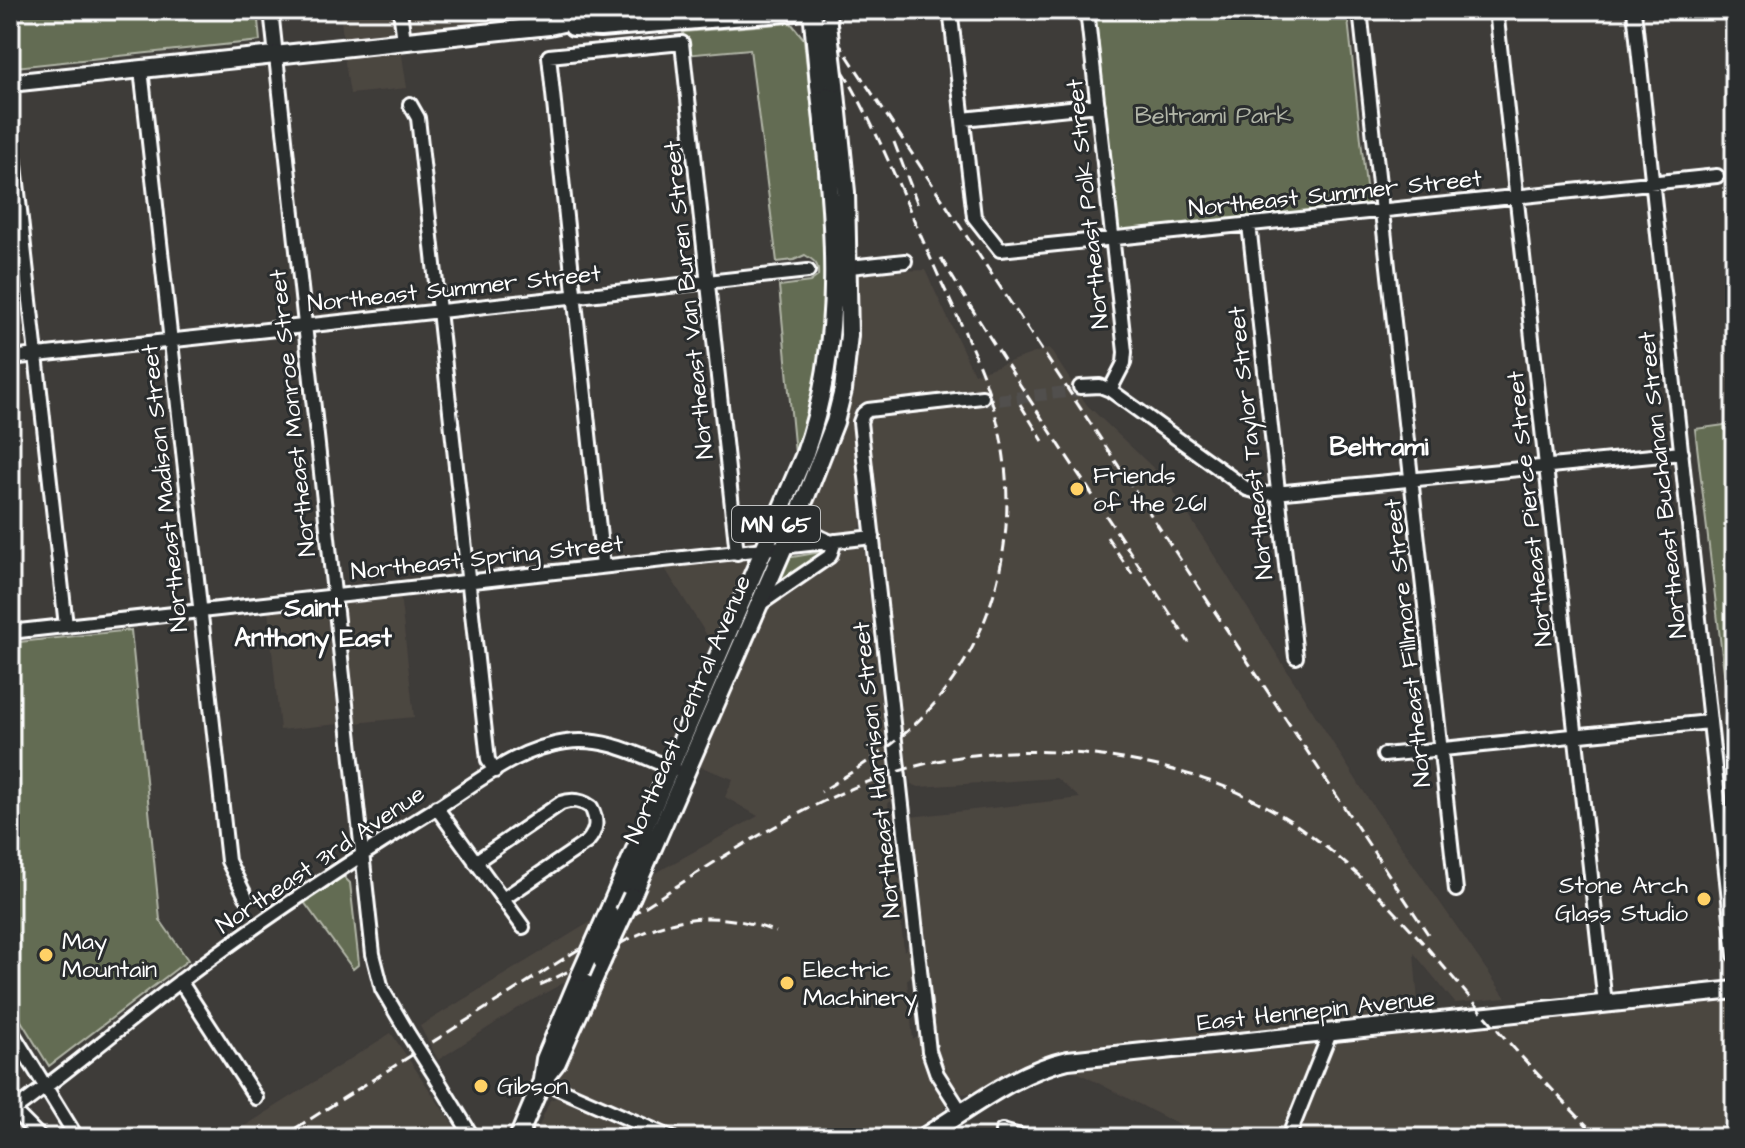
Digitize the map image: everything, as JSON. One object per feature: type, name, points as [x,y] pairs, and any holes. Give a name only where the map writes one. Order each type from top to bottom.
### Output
[{"type":"main road","points":[[10,83],[404,41],[548,18],[649,10]]},
{"type":"main road","points":[[548,18],[600,28],[812,10]]},
{"type":"main road","name":"Northeast Central Avenue","points":[[542,1081],[557,1062],[632,896],[820,408],[841,268],[846,192],[812,10]]},
{"type":"main road","name":"Northeast Central Avenue","points":[[827,10],[827,84]]},
{"type":"main road","name":"Northeast Central Avenue","points":[[518,1138],[542,1081],[545,1059],[608,912],[757,606],[827,445],[843,390],[849,335],[841,268]]},
{"type":"main road","points":[[807,494],[803,509],[804,525],[816,538],[830,542]]},
{"type":"main road","name":"East Hennepin Avenue","points":[[922,1138],[1034,1070],[1068,1060],[1735,990]]},
{"type":"street","name":"Northeast Monroe Street","points":[[271,10],[373,954],[382,989],[473,1138]]},
{"type":"street","points":[[400,10],[404,41]]},
{"type":"street","name":"Northeast Polk Street","points":[[1087,10],[1125,352],[1124,363],[1110,390]]},
{"type":"street","name":"Northeast Fillmore Street","points":[[1360,10],[1456,890]]},
{"type":"street","name":"Northeast Pierce Street","points":[[1496,10],[1605,1004]]},
{"type":"street","name":"Northeast Buchanan Street","points":[[1634,10],[1735,956]]},
{"type":"street","points":[[951,17],[963,119],[1098,105]]},
{"type":"street","name":"Northeast Van Buren Street","points":[[574,297],[549,56],[682,43],[737,553]]},
{"type":"street","name":"Northeast Madison Street","points":[[141,69],[228,861],[246,897]]},
{"type":"street","points":[[410,104],[418,118],[488,760],[495,771]]},
{"type":"street","name":"Northeast Summer Street","points":[[963,119],[974,217],[1000,250],[1717,176]]},
{"type":"street","points":[[10,120],[66,626]]},
{"type":"street","name":"Northeast Taylor Street","points":[[1249,224],[1296,657]]},
{"type":"street","points":[[841,268],[905,261]]},
{"type":"street","name":"Northeast Summer Street","points":[[10,358],[808,271]]},
{"type":"street","points":[[574,297],[603,566]]},
{"type":"street","points":[[1080,387],[1100,386],[1110,390],[1247,489],[1261,494],[1682,453]]},
{"type":"street","name":"Northeast Harrison Street","points":[[962,1113],[937,1074],[929,1051],[860,422],[868,410],[982,397]]},
{"type":"street","name":"Northeast Spring Street","points":[[10,632],[873,537]]},
{"type":"street","points":[[757,606],[830,556],[830,542]]},
{"type":"street","points":[[1384,755],[1709,722]]},
{"type":"street","name":"Northeast 3rd Avenue","points":[[12,1112],[180,981],[362,854],[495,771],[542,747],[584,741],[614,745],[679,771]]},
{"type":"street","points":[[475,862],[561,803],[582,801],[591,807],[596,825],[594,834],[587,842],[503,899]]},
{"type":"street","points":[[436,807],[523,927]]},
{"type":"street","points":[[180,981],[256,1098]]},
{"type":"street","points":[[10,1029],[77,1138]]},
{"type":"street","points":[[1288,1138],[1330,1033]]},
{"type":"street","points":[[542,1081],[672,1138]]},
{"type":"street","points":[[12,1112],[41,1138]]},
{"type":"street","points":[[1002,1131],[1028,1138]]},
{"type":"shaded area","points":[[340,10],[393,10],[395,29],[390,34],[343,39]]},
{"type":"shaded area","points":[[405,10],[539,10],[532,16],[416,31],[407,26]]},
{"type":"shaded area","points":[[401,49],[407,88],[350,94],[344,56]]},
{"type":"shaded area","points":[[925,270],[974,374],[1049,348],[1087,405],[1167,481],[1369,800],[1506,998],[1455,1003],[1414,953],[1419,1015],[1058,1051],[1018,1066],[973,1093],[960,1094],[952,1090],[938,1066],[910,817],[1080,798],[1056,778],[919,787],[911,784],[901,729],[867,420],[870,416],[983,402],[979,389],[863,402],[856,406],[852,417],[862,524],[858,531],[821,535],[807,521],[806,512],[835,437],[854,278],[860,272]]},
{"type":"shaded area","points":[[843,548],[864,548],[894,796],[888,804],[892,845],[899,840],[900,848],[899,854],[894,857],[896,876],[903,881],[907,914],[901,923],[904,951],[911,947],[915,972],[907,980],[913,1040],[920,1035],[924,1064],[945,1102],[944,1110],[900,1138],[695,1138],[562,1081],[559,1072],[652,875],[758,816],[725,797],[733,779],[696,765],[759,611],[837,558]]},
{"type":"shaded area","points":[[741,556],[752,559],[721,639],[708,637],[664,567]]},
{"type":"shaded area","points":[[400,594],[414,717],[355,723],[343,606],[348,600]]},
{"type":"shaded area","points":[[319,604],[326,609],[339,724],[280,730],[268,610]]},
{"type":"shaded area","points":[[592,921],[565,982],[438,1060],[420,1026]]},
{"type":"shaded area","points":[[1735,1000],[1735,1138],[1295,1138],[1335,1044],[1341,1041]]},
{"type":"shaded area","points":[[391,1033],[462,1138],[226,1138]]},
{"type":"shaded area","points":[[1316,1046],[1316,1051],[1279,1138],[1188,1138],[1191,1131],[1071,1069]]},
{"type":"shaded area","points":[[557,1097],[650,1138],[534,1138],[550,1100]]},
{"type":"green space","points":[[10,10],[257,10],[260,41],[16,67]]},
{"type":"green space","name":"Beltrami Park","points":[[1095,10],[1347,10],[1368,205],[1118,232]]},
{"type":"green space","points":[[791,23],[804,39],[824,249],[820,357],[811,407],[795,454],[779,286],[810,282],[818,276],[818,268],[805,255],[777,262],[750,49],[685,55],[683,32]]},
{"type":"green space","points":[[1735,189],[1735,764],[1695,429],[1732,424],[1725,190]]},
{"type":"green space","points":[[820,554],[775,584],[787,558]]},
{"type":"green space","points":[[131,630],[160,920],[188,960],[49,1066],[10,1003],[10,643]]},
{"type":"green space","points":[[340,873],[350,883],[359,964],[353,969],[304,902],[305,897]]},
{"type":"tunnel","points":[[982,397],[988,401],[1075,391],[1080,387]]},
{"type":"railway","points":[[803,10],[861,103],[976,358],[995,413],[1007,494],[999,575],[971,650],[949,685],[900,738],[821,792]]},
{"type":"railway","points":[[817,10],[1428,934]]},
{"type":"railway","points":[[894,142],[918,205]]},
{"type":"railway","points":[[941,258],[1189,643]]},
{"type":"railway","points":[[1020,404],[1043,441]]},
{"type":"railway","points":[[1107,537],[1132,574]]},
{"type":"railway","points":[[280,1138],[737,848],[816,805],[856,787],[924,764],[1009,752],[1095,755],[1169,769],[1236,791],[1298,826],[1379,895],[1521,1056],[1599,1138]]},
{"type":"railway","points":[[540,985],[652,929],[679,921],[708,918],[740,921],[776,932]]},
{"type":"place","name":"Friends of the 261","points":[[1077,489]]},
{"type":"place","name":"Stone Arch Glass Studio","points":[[1704,899]]},
{"type":"place","name":"May Mountain","points":[[46,955]]},
{"type":"place","name":"Electric Machinery","points":[[787,983]]},
{"type":"place","name":"Gibson","points":[[481,1086]]},
{"type":"district","name":"Beltrami","points":[[1379,446]]},
{"type":"district","name":"Saint Anthony East","points":[[313,622]]}]
